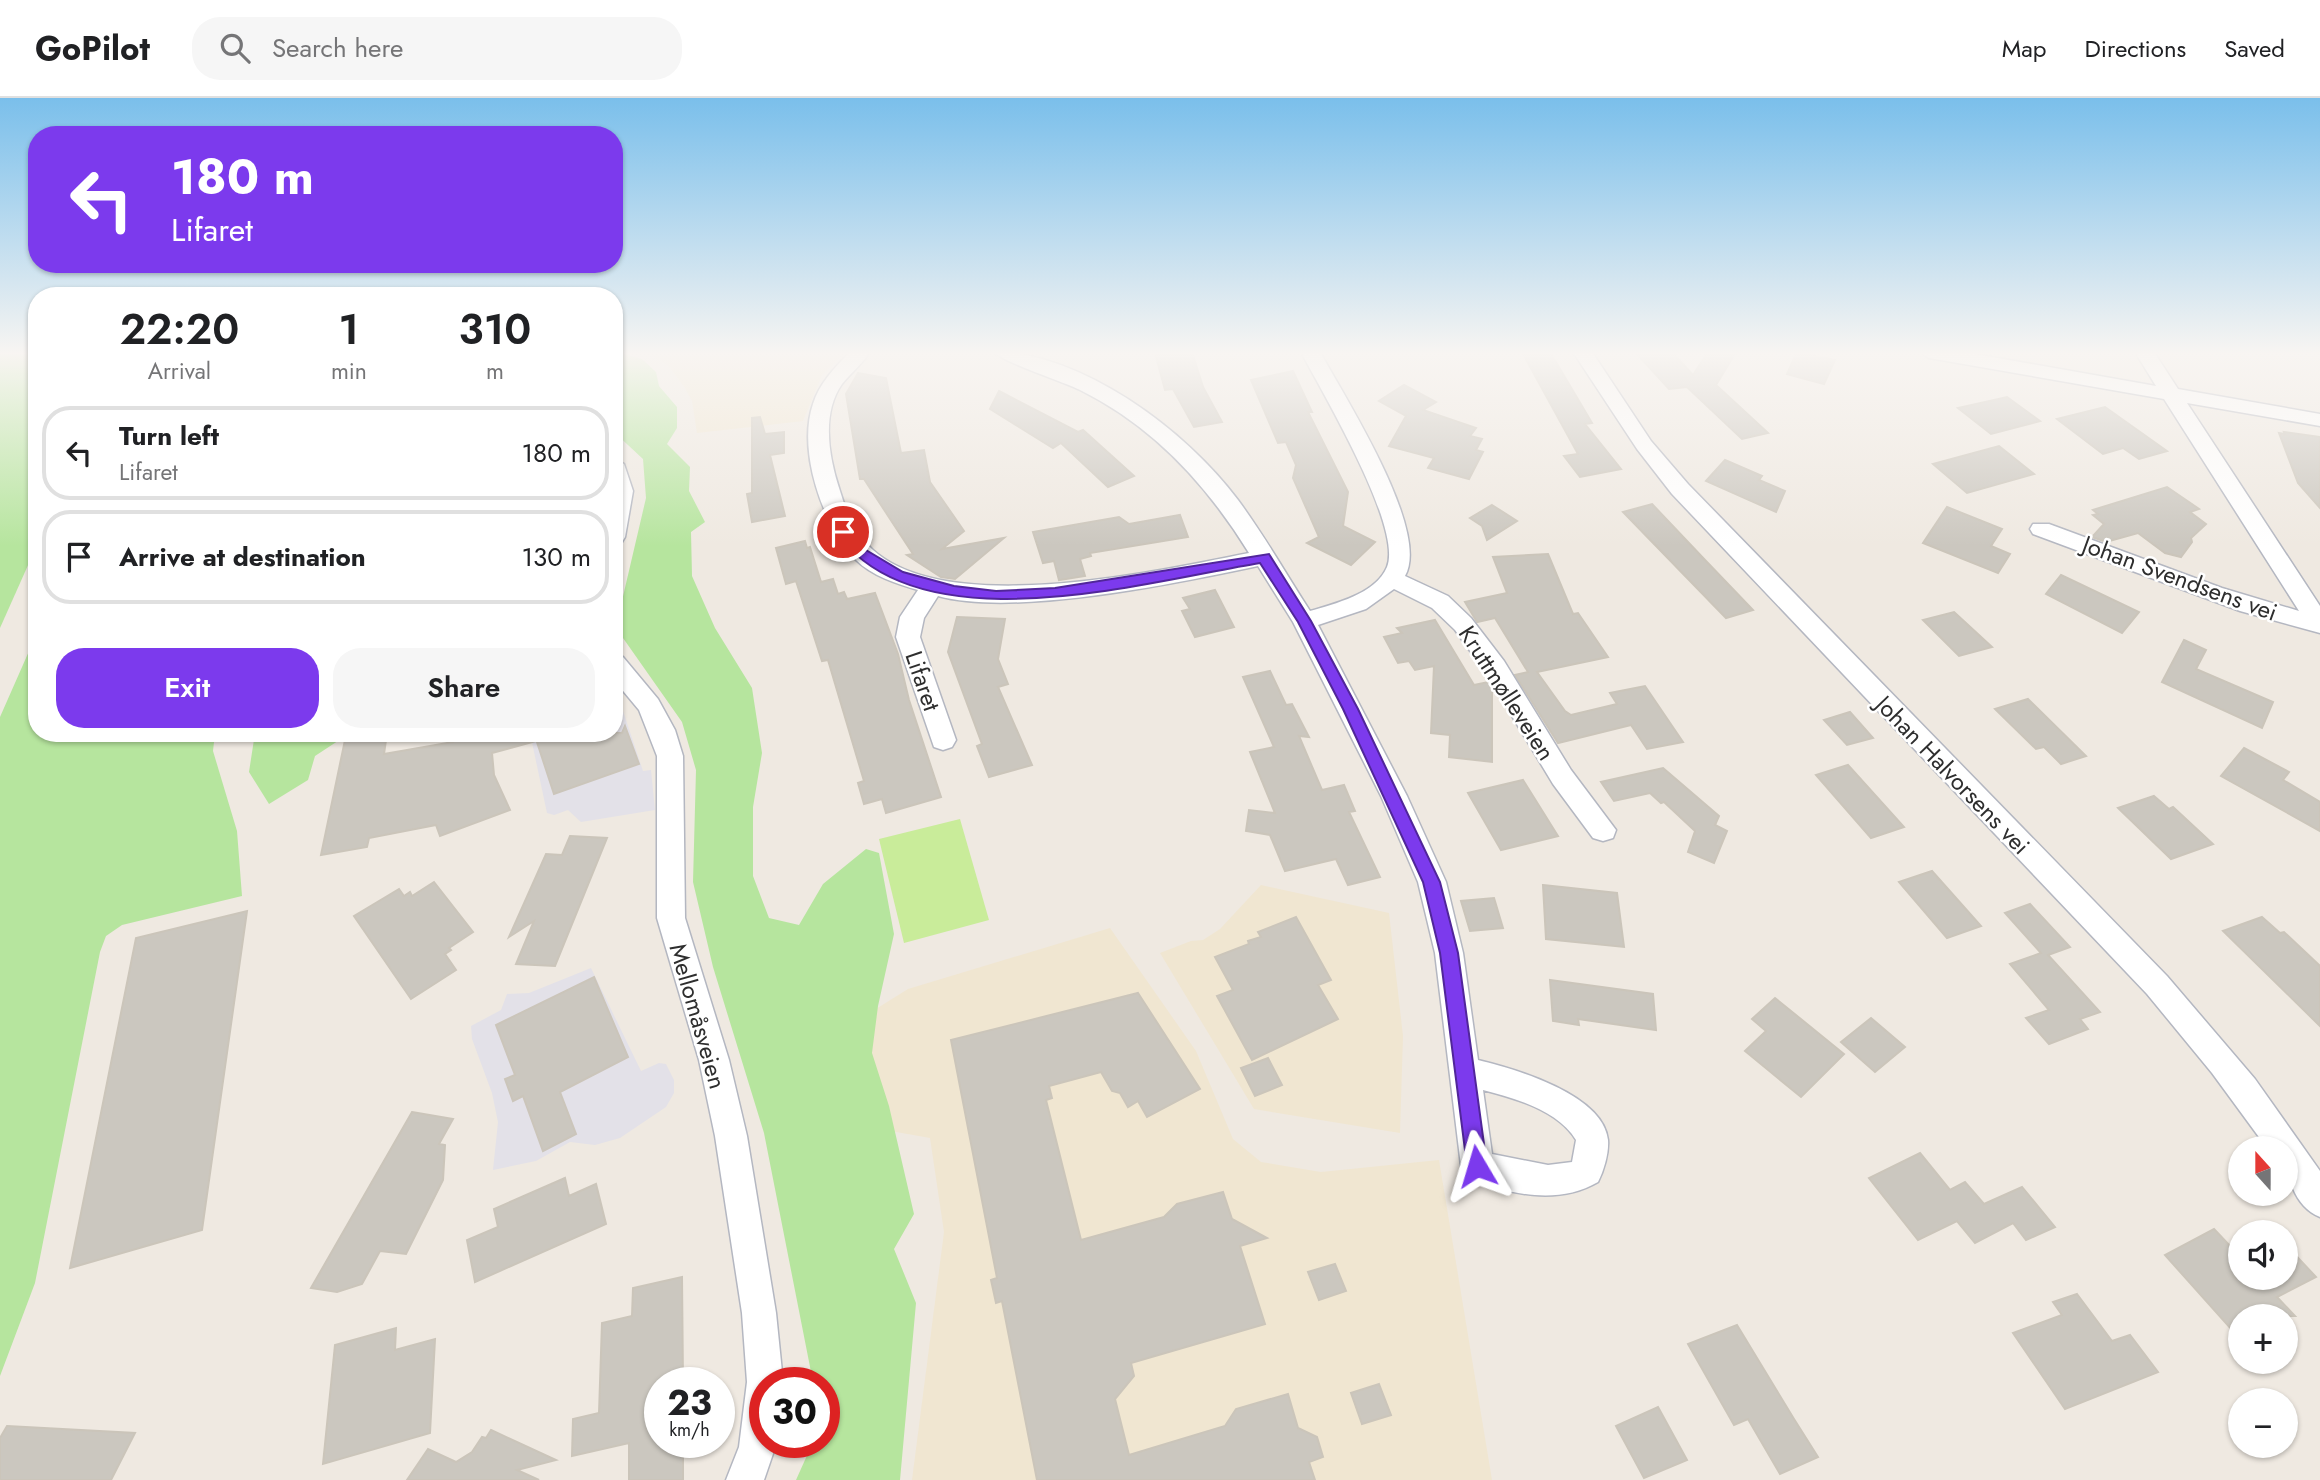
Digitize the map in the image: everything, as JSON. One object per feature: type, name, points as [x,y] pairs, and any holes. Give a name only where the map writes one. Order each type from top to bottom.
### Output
[{"type":"street","points":[[820,416],[819,436],[830,508],[850,541],[873,562],[899,576],[933,586],[996,596],[1055,593],[1264,557]]},
{"type":"street","points":[[1136,416],[1176,445],[1229,503],[1304,621],[1394,796],[1432,882],[1449,953],[1477,1166],[1540,1179],[1572,1180],[1587,1171],[1592,1139],[1581,1121],[1558,1105],[1505,1082],[1465,1072]]},
{"type":"street","points":[[1304,621],[1356,604],[1374,595],[1392,579],[1402,551],[1396,525],[1342,416]]},
{"type":"street","name":"Johan Halvorsens vei","points":[[1625,416],[1680,489],[2113,938],[2200,1034],[2264,1116],[2320,1201]]},
{"type":"street","name":"Johan Svendsens vei","points":[[2188,416],[2320,625]]},
{"type":"street","points":[[2296,416],[2320,421]]},
{"type":"street","name":"Johan Svendsens vei","points":[[2041,529],[2084,542],[2208,591],[2320,625]]},
{"type":"street","name":"Kruttmølleveien","points":[[1392,579],[1440,602],[1464,624],[1495,667],[1562,777],[1603,830]]},
{"type":"street","name":"Lifaret","points":[[933,586],[912,617],[908,637],[943,740]]},
{"type":"street","name":"Mellomåsveien","points":[[623,674],[649,705],[662,730],[670,757],[671,918],[714,1060],[730,1136],[759,1313],[764,1367]]},
{"type":"street","name":"Mellomåsveien","points":[[746,1480],[754,1458]]},
{"type":"shaded area","points":[[694,416],[805,416],[803,421],[697,433]]},
{"type":"shaded area","points":[[623,711],[643,771],[651,770],[655,810],[581,822],[568,810],[554,815],[547,813],[532,742],[623,742]]},
{"type":"shaded area","points":[[1261,885],[1389,913],[1403,1036],[1400,1133],[1254,1109],[1160,953],[1191,941],[1203,940],[1220,929]]},
{"type":"shaded area","points":[[1110,928],[1196,1051],[1233,1139],[1261,1162],[1321,1172],[1439,1160],[1492,1480],[912,1480],[944,1232],[930,1138],[885,1130],[847,1027],[908,989]]},
{"type":"shaded area","points":[[591,968],[641,1071],[659,1063],[666,1064],[674,1080],[674,1093],[666,1107],[620,1138],[595,1145],[570,1142],[536,1161],[493,1170],[498,1122],[492,1093],[472,1039],[471,1026],[501,1010],[507,994],[529,993]]},
{"type":"green space","points":[[0,416],[28,416],[28,565],[0,628]]},
{"type":"green space","points":[[623,416],[677,416],[677,428],[667,444],[690,467],[689,491],[705,522],[691,532],[692,576],[715,628],[752,688],[762,753],[753,807],[753,876],[769,918],[799,925],[823,884],[866,849],[879,853],[894,934],[878,1006],[872,1053],[889,1106],[914,1214],[894,1249],[916,1303],[900,1480],[796,1480],[806,1458],[840,1458],[840,1367],[810,1367],[764,1133],[713,967],[693,882],[696,770],[682,722],[623,638],[623,596],[646,498],[643,459],[623,440]]},
{"type":"green space","points":[[28,653],[28,742],[214,742],[213,751],[237,831],[242,896],[122,925],[106,936],[100,952],[35,1283],[0,1376],[0,717]]},
{"type":"green space","points":[[254,742],[336,742],[315,756],[308,780],[269,804],[249,772]]},
{"type":"green space","points":[[960,819],[989,920],[904,943],[879,839]]},
{"type":"building","points":[[850,416],[894,416],[901,453],[924,450],[930,482],[964,531],[942,549],[1004,538],[955,579],[941,577],[907,555],[913,554],[864,479],[860,479]]},
{"type":"building","points":[[1002,416],[1048,416],[1078,432],[1083,430],[1134,476],[1108,487],[1061,443],[1053,448]]},
{"type":"building","points":[[1188,416],[1219,416],[1222,422],[1194,427]]},
{"type":"building","points":[[1267,416],[1310,416],[1348,492],[1343,526],[1375,542],[1351,565],[1307,543],[1319,537],[1293,478],[1296,465],[1286,442],[1278,443]]},
{"type":"building","points":[[1406,416],[1442,416],[1476,428],[1470,436],[1482,439],[1476,450],[1483,452],[1469,479],[1428,468],[1434,458],[1389,446]]},
{"type":"building","points":[[1557,416],[1588,416],[1592,423],[1585,424],[1621,469],[1580,477],[1564,456],[1578,454]]},
{"type":"building","points":[[1718,416],[1750,416],[1768,433],[1742,439]]},
{"type":"building","points":[[1969,416],[2034,416],[2040,421],[1991,434]]},
{"type":"building","points":[[2118,416],[2167,451],[2139,459],[2123,448],[2103,454],[2057,419]]},
{"type":"building","points":[[760,417],[765,434],[784,432],[784,453],[770,455],[785,516],[752,522],[747,494],[752,493],[752,418]]},
{"type":"building","points":[[2284,432],[2320,437],[2320,508],[2298,483],[2279,433],[2285,434]]},
{"type":"building","points":[[1999,446],[2034,474],[1967,493],[1933,464]]},
{"type":"building","points":[[1725,460],[1762,476],[1759,480],[1785,491],[1776,512],[1706,481]]},
{"type":"building","points":[[2167,487],[2199,509],[2190,512],[2206,524],[2191,538],[2192,542],[2181,557],[2165,553],[2138,533],[2106,542],[2092,537],[2104,524],[2093,515],[2098,514],[2093,510]]},
{"type":"building","points":[[1652,504],[1753,610],[1726,618],[1623,512]]},
{"type":"building","points":[[1492,505],[1517,521],[1487,540],[1482,526],[1470,518]]},
{"type":"building","points":[[1947,507],[2002,529],[1991,546],[2010,554],[1998,573],[1923,543]]},
{"type":"building","points":[[1180,515],[1188,537],[1090,553],[1091,556],[1080,559],[1085,576],[1059,580],[1054,561],[1043,563],[1033,532],[1119,517],[1129,524]]},
{"type":"building","points":[[805,541],[807,548],[810,547],[821,582],[833,579],[838,594],[844,592],[847,599],[875,593],[898,654],[909,700],[941,797],[886,813],[882,799],[864,804],[858,783],[864,781],[828,660],[822,661],[796,581],[786,584],[776,548]]},
{"type":"building","points":[[1548,554],[1573,614],[1578,613],[1608,657],[1537,672],[1565,711],[1571,715],[1617,704],[1610,693],[1645,686],[1683,742],[1647,749],[1631,725],[1558,743],[1515,675],[1528,672],[1495,618],[1477,622],[1465,602],[1507,593],[1493,557]]},
{"type":"building","points":[[2061,575],[2139,612],[2122,633],[2046,594]]},
{"type":"building","points":[[1215,590],[1234,627],[1195,637],[1182,611],[1190,609],[1183,598]]},
{"type":"building","points":[[1954,612],[1992,647],[1959,656],[1923,620]]},
{"type":"building","points":[[957,617],[1005,619],[998,659],[1008,684],[998,687],[1032,765],[989,777],[977,746],[982,744],[948,652]]},
{"type":"building","points":[[1435,620],[1474,685],[1488,682],[1492,688],[1492,762],[1449,757],[1450,735],[1431,733],[1434,666],[1415,670],[1409,661],[1398,663],[1384,637],[1402,633],[1397,628]]},
{"type":"building","points":[[2184,640],[2206,650],[2196,669],[2273,702],[2262,728],[2162,682]]},
{"type":"building","points":[[1270,671],[1286,705],[1292,704],[1309,737],[1299,736],[1322,790],[1344,785],[1355,811],[1349,812],[1380,877],[1348,885],[1336,859],[1285,871],[1270,835],[1246,831],[1249,810],[1275,813],[1250,752],[1274,747],[1243,677]]},
{"type":"building","points":[[2028,699],[2086,756],[2061,764],[2044,747],[2036,749],[1995,709]]},
{"type":"building","points":[[1850,712],[1873,738],[1847,745],[1824,720]]},
{"type":"building","points":[[625,726],[639,764],[554,794],[537,742],[623,742]]},
{"type":"building","points":[[345,742],[386,742],[384,754],[453,742],[532,742],[492,753],[494,775],[510,810],[440,836],[436,825],[369,838],[367,847],[321,855]]},
{"type":"building","points":[[2244,748],[2289,772],[2283,780],[2320,802],[2320,831],[2221,776]]},
{"type":"building","points":[[1848,765],[1904,827],[1871,838],[1816,775]]},
{"type":"building","points":[[1663,768],[1719,816],[1715,825],[1727,831],[1714,863],[1688,852],[1695,831],[1664,802],[1661,803],[1650,793],[1614,801],[1601,782]]},
{"type":"building","points":[[1523,780],[1558,836],[1501,850],[1468,793]]},
{"type":"building","points":[[2154,796],[2169,809],[2173,807],[2213,844],[2171,859],[2118,808]]},
{"type":"building","points":[[570,836],[607,838],[555,966],[516,964],[534,921],[509,937],[546,854],[562,855]]},
{"type":"building","points":[[1932,871],[1981,926],[1947,938],[1899,882]]},
{"type":"building","points":[[434,882],[473,932],[449,948],[451,950],[445,954],[456,970],[411,999],[354,916],[399,889],[404,896],[410,892],[412,896]]},
{"type":"building","points":[[1543,885],[1617,893],[1624,947],[1546,939]]},
{"type":"building","points":[[1494,898],[1503,928],[1470,931],[1461,901]]},
{"type":"building","points":[[2030,904],[2070,947],[2048,955],[2100,1012],[2080,1019],[2088,1029],[2049,1044],[2026,1018],[2049,1010],[2010,964],[2041,953],[2005,913]]},
{"type":"building","points":[[247,911],[202,1230],[70,1268],[136,938]]},
{"type":"building","points":[[1296,917],[1331,980],[1318,985],[1338,1019],[1252,1060],[1217,996],[1233,990],[1215,957],[1249,944],[1248,941],[1261,937],[1258,932]]},
{"type":"building","points":[[2262,917],[2280,933],[2284,932],[2320,966],[2320,1026],[2223,931]]},
{"type":"building","points":[[594,977],[628,1057],[560,1092],[576,1134],[543,1151],[523,1096],[513,1101],[505,1079],[515,1075],[496,1025]]},
{"type":"building","points":[[1550,980],[1653,994],[1656,1030],[1578,1019],[1579,1025],[1553,1021]]},
{"type":"building","points":[[1138,993],[1200,1089],[1147,1117],[1138,1101],[1128,1107],[1120,1093],[1112,1091],[1101,1072],[1049,1086],[1052,1098],[1046,1100],[1081,1240],[1164,1217],[1177,1204],[1223,1192],[1232,1219],[1267,1238],[1240,1246],[1265,1324],[1131,1363],[1134,1376],[1115,1399],[1129,1455],[1225,1426],[1236,1409],[1288,1394],[1298,1428],[1317,1437],[1323,1457],[1309,1462],[1315,1480],[1037,1480],[1002,1301],[996,1303],[991,1280],[997,1278],[951,1040]]},
{"type":"building","points":[[1775,998],[1844,1054],[1801,1097],[1745,1051],[1766,1031],[1752,1019]]},
{"type":"building","points":[[1871,1018],[1905,1047],[1875,1072],[1841,1042]]},
{"type":"building","points":[[1268,1058],[1282,1085],[1255,1096],[1241,1068]]},
{"type":"building","points":[[412,1112],[453,1119],[439,1144],[445,1145],[443,1180],[406,1254],[380,1251],[362,1284],[337,1292],[311,1288]]},
{"type":"building","points":[[1920,1153],[1950,1190],[1965,1182],[1984,1204],[2022,1187],[2055,1227],[2026,1240],[2013,1223],[1975,1243],[1957,1221],[1918,1240],[1869,1178]]},
{"type":"building","points":[[565,1178],[569,1196],[596,1184],[606,1224],[475,1282],[467,1240],[498,1227],[494,1209]]},
{"type":"building","points":[[2214,1229],[2228,1244],[2228,1290],[2291,1290],[2277,1297],[2284,1304],[2228,1304],[2228,1326],[2165,1255]]},
{"type":"building","points":[[2298,1258],[2316,1277],[2298,1286]]},
{"type":"building","points":[[1335,1264],[1346,1291],[1319,1300],[1308,1272]]},
{"type":"building","points":[[682,1277],[683,1367],[644,1367],[644,1458],[683,1458],[683,1480],[629,1480],[629,1443],[572,1456],[573,1419],[599,1413],[602,1323],[632,1316],[633,1288]]},
{"type":"building","points":[[2077,1294],[2112,1341],[2130,1335],[2158,1372],[2065,1409],[2013,1333],[2062,1315],[2053,1302]]},
{"type":"building","points":[[1737,1325],[1818,1457],[1780,1474],[1748,1419],[1734,1425],[1688,1344]]},
{"type":"building","points":[[396,1328],[395,1350],[435,1339],[430,1433],[323,1464],[335,1345]]},
{"type":"building","points":[[1379,1384],[1391,1415],[1362,1424],[1351,1393]]},
{"type":"building","points":[[1658,1407],[1687,1460],[1644,1478],[1616,1426]]},
{"type":"building","points":[[7,1426],[135,1433],[111,1480],[0,1480],[0,1438]]},
{"type":"building","points":[[491,1430],[556,1460],[517,1470],[539,1480],[407,1480],[428,1449],[456,1462],[472,1452],[482,1437],[486,1438]]},
{"type":"route","points":[[843,532],[861,553],[899,576],[954,591],[996,596],[1055,593],[1264,557],[1304,621],[1350,709],[1394,796],[1432,882],[1446,934],[1477,1166]]}]
